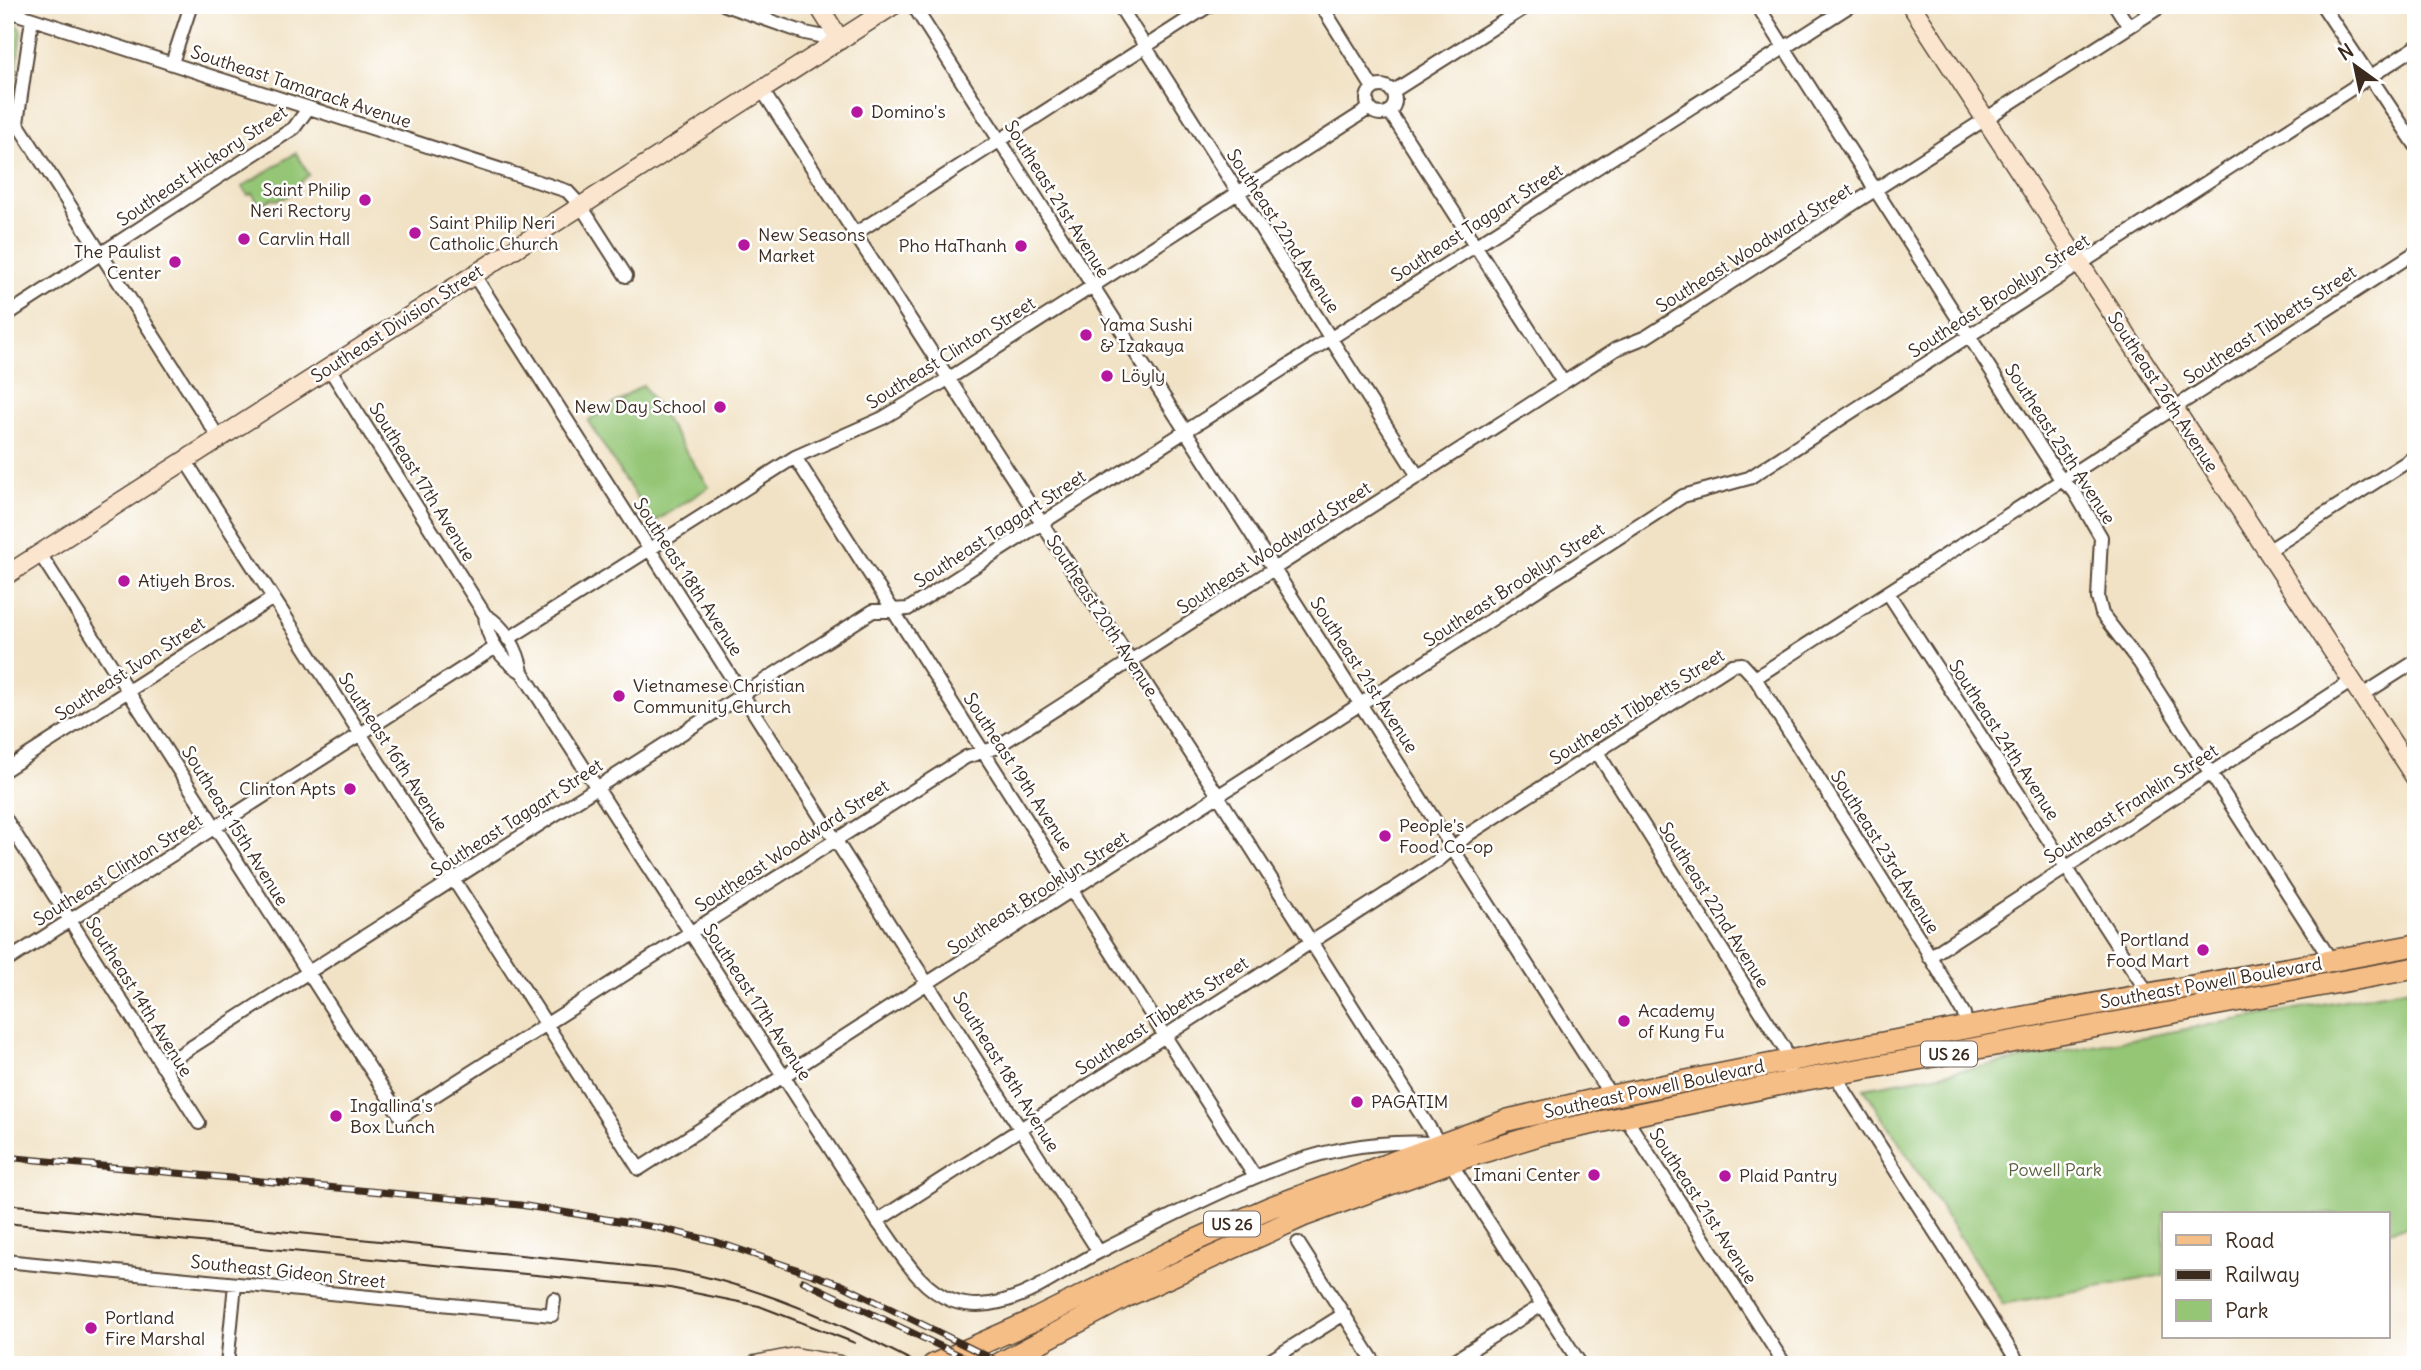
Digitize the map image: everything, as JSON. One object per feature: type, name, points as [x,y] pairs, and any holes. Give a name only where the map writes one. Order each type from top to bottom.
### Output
[{"type":"main road","points":[[818,5],[840,40]]},
{"type":"main road","name":"Southeast Division Street","points":[[5,576],[894,5]]},
{"type":"main road","name":"Southeast 26th Avenue","points":[[1911,5],[2416,779]]},
{"type":"main road","name":"Southeast Powell Boulevard","points":[[933,1365],[1032,1321],[1189,1243],[1271,1206],[1508,1120],[1786,1061],[2416,945]]},
{"type":"main road","name":"Southeast Powell Boulevard","points":[[998,1365],[1128,1296],[1303,1216],[1450,1162],[1542,1134],[1791,1083],[2416,968]]},
{"type":"main road","points":[[755,1365],[795,1357],[840,1365]]},
{"type":"street","points":[[172,63],[191,5]]},
{"type":"street","points":[[726,5],[805,33],[840,40]]},
{"type":"street","name":"Southeast 21st Avenue","points":[[913,5],[1785,1365]]},
{"type":"street","name":"Southeast 22nd Avenue","points":[[1119,5],[1418,476]]},
{"type":"street","points":[[856,233],[1210,5]]},
{"type":"street","points":[[1321,5],[1373,88]]},
{"type":"street","points":[[1392,92],[1530,5]]},
{"type":"street","name":"Southeast 25th Avenue","points":[[1757,5],[2062,481],[2074,491],[2101,537],[2098,598],[2102,614],[2139,662],[2332,961],[2338,983]]},
{"type":"street","name":"Southeast Taggart Street","points":[[162,1066],[873,611],[908,609],[1851,5]]},
{"type":"street","points":[[2115,5],[2129,27]]},
{"type":"street","name":"Southeast Woodward Street","points":[[401,1117],[835,838],[966,757],[995,748],[1563,382],[1616,349],[1646,337],[1877,192],[2163,5]]},
{"type":"street","points":[[2322,5],[2416,146]]},
{"type":"street","name":"Southeast Tamarack Avenue","points":[[5,10],[172,63],[307,110],[562,190],[581,206]]},
{"type":"street","points":[[32,19],[11,122],[219,438]]},
{"type":"street","name":"Southeast Brooklyn Street","points":[[639,1169],[1683,496],[1749,478],[2416,47]]},
{"type":"street","points":[[1386,87],[1392,92],[1395,100],[1389,111],[1381,114],[1370,108],[1367,97],[1373,88],[1386,87]]},
{"type":"street","name":"Southeast 20th Avenue","points":[[762,90],[1439,1143]]},
{"type":"street","name":"Southeast Clinton Street","points":[[509,639],[795,457],[883,418],[948,380],[1370,108]]},
{"type":"street","name":"Southeast Hickory Street","points":[[5,316],[294,128],[307,110]]},
{"type":"street","points":[[1389,111],[1563,382]]},
{"type":"street","points":[[581,206],[626,276]]},
{"type":"street","name":"Southeast Tibbetts Street","points":[[877,1221],[1310,942],[1453,848],[1469,834],[1732,665],[1742,664],[1755,678],[2416,252]]},
{"type":"street","name":"Southeast 18th Avenue","points":[[474,275],[1099,1252]]},
{"type":"street","name":"Southeast 17th Avenue","points":[[329,368],[485,615],[486,630],[496,647],[508,664],[522,672]]},
{"type":"street","points":[[2266,552],[2416,456]]},
{"type":"street","name":"Southeast 19th Avenue","points":[[795,457],[1255,1177]]},
{"type":"street","name":"Southeast 16th Avenue","points":[[185,460],[639,1169]]},
{"type":"street","name":"Southeast 15th Avenue","points":[[40,554],[401,1117]]},
{"type":"street","name":"Southeast 24th Avenue","points":[[1888,593],[2146,995],[2150,1017]]},
{"type":"street","name":"Southeast Ivon Street","points":[[5,770],[273,598]]},
{"type":"street","name":"Southeast 17th Avenue","points":[[485,615],[498,622],[519,657],[522,672],[877,1221],[915,1274],[933,1290],[953,1301],[984,1305],[1008,1300],[1099,1252]]},
{"type":"street","name":"Southeast Clinton Street","points":[[5,962],[496,647]]},
{"type":"street","name":"Southeast Franklin Street","points":[[1929,957],[2210,774],[2356,689],[2416,661]]},
{"type":"street","name":"Southeast 23rd Avenue","points":[[1755,678],[1964,1014],[1970,1050]]},
{"type":"street","name":"Southeast 22nd Avenue","points":[[1597,752],[1784,1048],[1791,1083]]},
{"type":"street","name":"Southeast 14th Avenue","points":[[5,818],[199,1124]]},
{"type":"street","points":[[1834,1052],[1841,1085],[2020,1365]]},
{"type":"street","points":[[1099,1252],[1255,1177],[1326,1152],[1371,1143],[1439,1143]]},
{"type":"street","points":[[1450,1162],[1581,1365]]},
{"type":"street","points":[[1298,1243],[1376,1365]]},
{"type":"street","name":"Southeast Gideon Street","points":[[5,1261],[552,1315],[554,1299]]},
{"type":"street","points":[[227,1365],[235,1284]]},
{"type":"street","points":[[1447,1365],[1542,1305]]},
{"type":"street","points":[[1263,1365],[1344,1314]]},
{"type":"green space","points":[[5,19],[17,23],[21,32],[13,100],[5,109]]},
{"type":"green space","points":[[296,153],[309,175],[288,196],[278,200],[271,199],[260,206],[252,193],[248,195],[242,187]]},
{"type":"green space","points":[[643,385],[709,487],[653,523],[588,421]]},
{"type":"green space","name":"Powell Park","points":[[2416,987],[2416,1225],[2390,1231],[2390,1212],[2162,1212],[2162,1275],[2003,1304],[1864,1088]]},
{"type":"tram line","points":[[5,1204],[673,1270],[769,1296],[830,1321],[920,1365]]},
{"type":"tram line","points":[[5,1223],[670,1288],[759,1306],[855,1343]]},
{"type":"railway","points":[[5,1157],[520,1205],[655,1227],[717,1242],[840,1284],[1005,1365]]},
{"type":"railway","points":[[803,1281],[980,1365]]},
{"type":"place","name":"Domino's","points":[[857,112]]},
{"type":"place","name":"Saint Philip Neri Rectory","points":[[365,200]]},
{"type":"place","name":"Saint Philip Neri Catholic Church","points":[[415,233]]},
{"type":"place","name":"Carvlin Hall","points":[[244,239]]},
{"type":"place","name":"New Seasons Market","points":[[744,245]]},
{"type":"place","name":"Pho HaThanh","points":[[1021,246]]},
{"type":"place","name":"The Paulist Center","points":[[175,262]]},
{"type":"place","name":"Yama Sushi & Izakaya","points":[[1086,335]]},
{"type":"place","name":"Löyly","points":[[1107,376]]},
{"type":"place","name":"New Day School","points":[[720,407]]},
{"type":"place","name":"Atiyeh Bros.","points":[[124,581]]},
{"type":"place","name":"Vietnamese Christian Community Church","points":[[619,696]]},
{"type":"place","name":"Clinton Apts","points":[[350,789]]},
{"type":"place","name":"People's Food Co-op","points":[[1385,836]]},
{"type":"place","name":"Portland Food Mart","points":[[2203,950]]},
{"type":"place","name":"Academy of Kung Fu","points":[[1624,1021]]},
{"type":"place","name":"PAGATIM","points":[[1357,1102]]},
{"type":"place","name":"Ingallina's Box Lunch","points":[[336,1116]]},
{"type":"place","name":"Imani Center","points":[[1594,1175]]},
{"type":"place","name":"Plaid Pantry","points":[[1725,1176]]},
{"type":"place","name":"Portland Fire Marshal","points":[[91,1328]]}]
